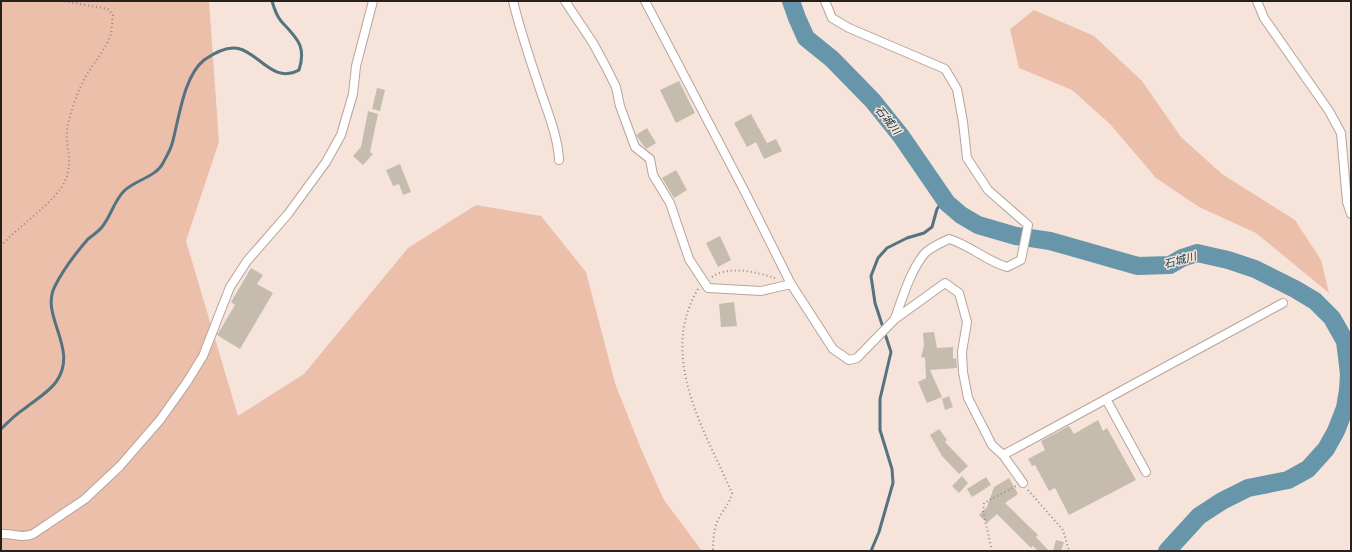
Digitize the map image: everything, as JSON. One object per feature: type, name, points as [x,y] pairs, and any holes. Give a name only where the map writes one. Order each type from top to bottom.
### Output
[{"type":"street","points":[[1,534],[10,534],[25,538],[85,498],[130,455],[160,420],[187,382],[203,356],[230,287],[247,261],[292,208],[326,162],[341,135],[353,94],[356,66],[373,1]]},
{"type":"street","points":[[513,1],[519,26],[547,110],[559,160]]},
{"type":"street","points":[[565,1],[570,5],[593,43],[616,87],[620,106],[635,147],[650,159],[653,174],[670,203],[682,234],[684,248],[703,283],[708,288],[750,291],[761,291],[791,284]]},
{"type":"street","points":[[645,1],[746,194],[791,284],[833,350],[849,360],[857,358],[895,319],[945,283],[959,293],[967,322],[962,352],[965,388],[981,425],[992,445],[1003,455],[1023,483]]},
{"type":"street","points":[[825,1],[832,18],[849,28],[945,69],[957,89],[963,122],[967,158],[988,190],[1028,225],[1021,260],[1007,267],[995,264],[960,242],[950,239],[926,253],[913,274],[895,319]]},
{"type":"street","points":[[1257,1],[1264,18],[1329,111],[1341,134],[1347,202],[1351,214]]},
{"type":"street","points":[[1003,455],[1283,303]]},
{"type":"street","points":[[1106,398],[1146,472]]},
{"type":"path","points":[[1,246],[12,232],[29,220],[53,197],[65,182],[71,162],[67,139],[68,126],[73,106],[86,76],[111,34],[113,15],[108,9],[63,1]]},
{"type":"path","points":[[713,551],[714,530],[720,517],[730,502],[732,493],[698,415],[684,375],[681,343],[685,322],[694,296],[703,283],[716,274],[727,271],[756,272],[791,284]]},
{"type":"path","points":[[992,551],[983,511],[984,503],[1023,483],[1063,530],[1069,551]]},
{"type":"shaded area","points":[[1,1],[209,1],[219,142],[186,241],[238,416],[304,374],[408,248],[476,205],[541,216],[586,272],[615,383],[641,449],[664,500],[702,551],[1,551]]},
{"type":"shaded area","points":[[1034,10],[1094,36],[1142,81],[1181,137],[1222,174],[1295,220],[1321,260],[1329,293],[1256,233],[1199,207],[1156,178],[1110,124],[1072,90],[1019,68],[1010,29]]},
{"type":"building","points":[[679,81],[695,113],[676,123],[660,90]]},
{"type":"building","points":[[377,88],[385,90],[380,111],[372,109]]},
{"type":"building","points":[[368,111],[378,114],[370,152],[373,154],[363,165],[353,156],[361,147]]},
{"type":"building","points":[[751,114],[767,143],[776,139],[782,151],[764,159],[756,142],[747,147],[734,123]]},
{"type":"building","points":[[647,128],[656,143],[646,149],[636,135]]},
{"type":"building","points":[[400,164],[411,192],[403,195],[399,184],[393,186],[386,170]]},
{"type":"building","points":[[676,170],[687,190],[674,198],[662,178]]},
{"type":"building","points":[[720,236],[731,260],[718,267],[706,243]]},
{"type":"building","points":[[251,268],[263,275],[257,284],[273,293],[240,349],[217,335],[235,305],[231,302]]},
{"type":"building","points":[[734,302],[737,326],[721,327],[719,304]]},
{"type":"building","points":[[934,332],[937,348],[953,347],[953,359],[956,358],[957,368],[930,370],[942,397],[927,403],[918,382],[926,378],[925,358],[921,357],[924,346],[923,333]]},
{"type":"building","points":[[949,396],[953,407],[945,410],[942,399]]},
{"type":"building","points":[[1098,420],[1103,431],[1107,428],[1136,480],[1069,515],[1055,488],[1049,491],[1035,465],[1032,466],[1028,459],[1045,450],[1041,441],[1069,426],[1074,434]]},
{"type":"building","points":[[939,429],[947,440],[945,442],[968,466],[959,474],[942,456],[930,435]]},
{"type":"building","points":[[962,476],[968,483],[959,493],[952,486]]},
{"type":"building","points":[[986,477],[991,485],[972,497],[967,489]]},
{"type":"building","points":[[1009,478],[1018,494],[1005,503],[1038,535],[1036,537],[1049,551],[1038,551],[1033,546],[1031,548],[997,514],[987,523],[979,515],[987,507],[994,487]]},
{"type":"building","points":[[1056,540],[1064,542],[1061,551],[1053,551]]},
{"type":"waterway","points":[[1,429],[18,413],[45,393],[56,382],[62,370],[64,357],[52,309],[51,297],[58,279],[88,239],[102,227],[124,191],[156,172],[160,168],[172,144],[186,88],[197,68],[204,60],[217,52],[235,48],[254,56],[274,71],[290,73],[299,70],[302,54],[299,42],[281,21],[274,9],[272,1]]},
{"type":"waterway","name":"石城川","points":[[791,1],[806,38],[832,59],[873,101],[901,136],[947,203],[961,215],[978,225],[1016,236],[1050,241],[1138,266],[1170,265],[1182,258],[1197,253],[1228,260],[1255,269],[1295,289],[1315,301],[1332,318],[1345,341],[1349,374],[1345,408],[1336,431],[1326,449],[1308,469],[1288,480],[1248,488],[1222,501],[1199,516],[1167,551]]},
{"type":"waterway","points":[[871,551],[879,532],[893,483],[892,469],[880,430],[880,399],[891,352],[875,303],[871,276],[878,258],[887,248],[907,238],[924,233],[932,227],[937,209],[944,199]]}]
